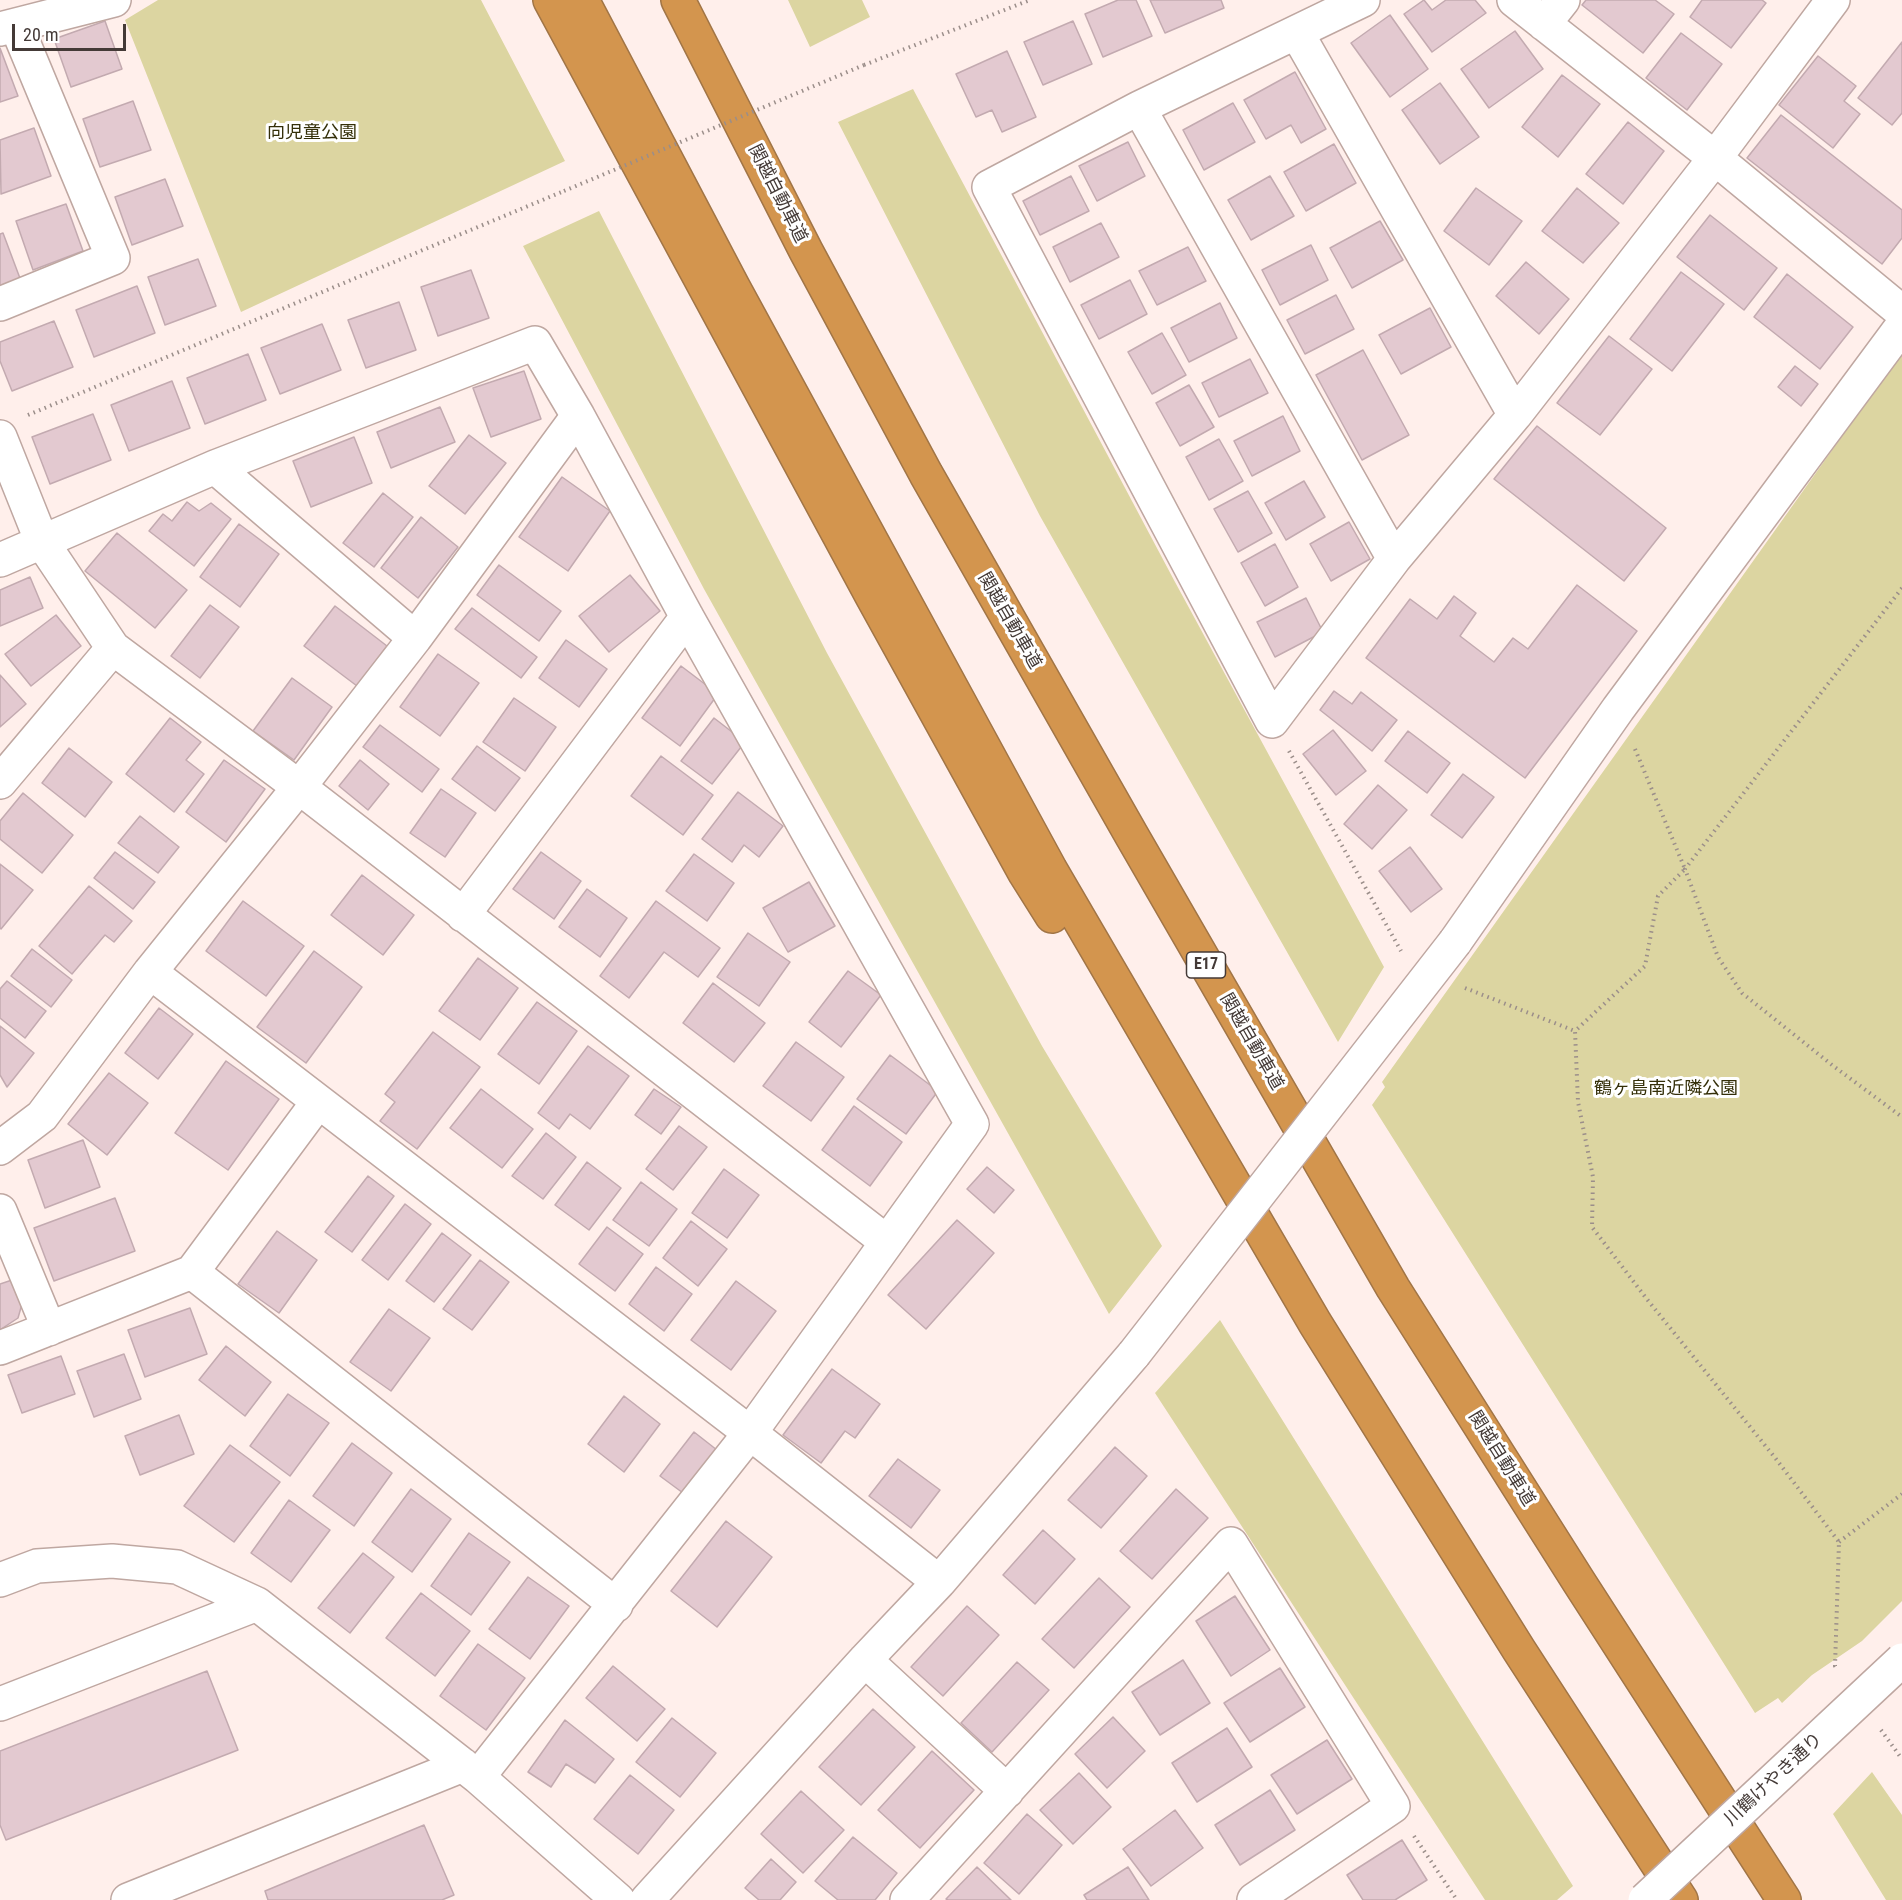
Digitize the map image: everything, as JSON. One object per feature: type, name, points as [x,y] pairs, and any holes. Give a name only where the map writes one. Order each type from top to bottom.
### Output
[{"type":"highway","points":[[550,0],[872,596],[1025,873],[1315,1323],[1519,1650],[1681,1900]]},
{"type":"highway","points":[[582,0],[733,287],[1050,869],[1315,1323]]},
{"type":"highway","name":"関越自動車道","points":[[678,0],[806,250],[926,474],[1393,1288],[1784,1900]]},
{"type":"highway","points":[[696,0],[806,250]]},
{"type":"street","points":[[0,304],[113,258],[8,27],[114,0]]},
{"type":"street","points":[[1363,0],[1139,108],[989,187],[1272,721],[1394,559],[1515,414],[1715,158],[1819,5]]},
{"type":"street","points":[[1514,0],[1554,12],[1715,158],[1902,312]]},
{"type":"street","points":[[1297,33],[1515,414]]},
{"type":"street","points":[[1139,108],[1394,559]]},
{"type":"street","points":[[647,1900],[939,1582],[1134,1354],[1455,942],[1618,709],[1902,326]]},
{"type":"street","points":[[0,560],[214,467],[536,343],[972,1124],[750,1433],[616,1605],[470,1771],[128,1900]]},
{"type":"street","points":[[0,1148],[42,1116],[150,972],[415,638],[578,416]]},
{"type":"street","points":[[11,428],[42,542],[113,648],[299,787],[887,1242]]},
{"type":"street","points":[[214,467],[415,638]]},
{"type":"street","points":[[463,915],[687,616]]},
{"type":"street","points":[[0,782],[113,648]]},
{"type":"street","points":[[150,972],[750,1433],[939,1582]]},
{"type":"street","points":[[0,1348],[192,1272],[318,1102]]},
{"type":"street","points":[[0,1211],[49,1329]]},
{"type":"street","points":[[192,1272],[616,1605]]},
{"type":"street","points":[[907,1900],[1231,1544],[1393,1806],[1254,1900]]},
{"type":"street","points":[[0,1580],[37,1566],[112,1562],[177,1566],[257,1604],[470,1771],[618,1900]]},
{"type":"street","points":[[0,1704],[257,1604]]},
{"type":"street","points":[[865,1660],[1007,1791]]},
{"type":"street","name":"川鶴けやき通り","points":[[1645,1900],[1902,1660]]},
{"type":"path","points":[[11,428],[564,191],[864,65],[1030,0]]},
{"type":"path","points":[[1842,1676],[1835,1666],[1839,1542],[1776,1458],[1646,1298],[1592,1227],[1593,1177],[1578,1102],[1575,1031],[1645,966],[1658,896],[1685,869],[1902,588]]},
{"type":"path","points":[[1618,709],[1719,957],[1742,993],[1902,1117]]},
{"type":"path","points":[[1272,721],[1404,956]]},
{"type":"path","points":[[1465,988],[1575,1031]]},
{"type":"path","points":[[1839,1542],[1902,1494]]},
{"type":"path","points":[[1875,1722],[1902,1759]]},
{"type":"path","points":[[1393,1806],[1457,1900]]},
{"type":"green space","name":"向児童公園","points":[[158,0],[481,0],[565,161],[241,312],[125,20]]},
{"type":"green space","points":[[788,0],[862,0],[870,17],[810,47]]},
{"type":"green space","points":[[913,89],[1175,582],[1384,967],[1338,1042],[1040,516],[838,122]]},
{"type":"green space","points":[[599,211],[827,653],[1042,1046],[1162,1246],[1109,1314],[704,589],[523,246]]},
{"type":"green space","name":"鶴ヶ島南近隣公園","points":[[1902,352],[1902,1601],[1862,1641],[1812,1675],[1782,1703],[1778,1698],[1755,1713],[1372,1105],[1385,1087],[1382,1082]]},
{"type":"green space","points":[[1220,1320],[1573,1886],[1557,1900],[1485,1900],[1155,1393]]},
{"type":"green space","points":[[1872,1772],[1902,1815],[1902,1900],[1886,1900],[1833,1814]]},
{"type":"building","points":[[1118,0],[1136,0],[1152,36],[1103,57],[1085,14]]},
{"type":"building","points":[[1150,0],[1221,0],[1224,8],[1165,33]]},
{"type":"building","points":[[1424,0],[1432,10],[1446,0],[1475,0],[1486,13],[1432,52],[1404,14]]},
{"type":"building","points":[[1586,0],[1655,0],[1674,14],[1643,53],[1582,5]]},
{"type":"building","points":[[1702,0],[1762,0],[1766,3],[1731,48],[1690,17]]},
{"type":"building","points":[[1390,15],[1428,69],[1390,97],[1351,43]]},
{"type":"building","points":[[105,21],[122,69],[71,87],[54,39]]},
{"type":"building","points":[[1073,21],[1092,64],[1043,85],[1024,42]]},
{"type":"building","points":[[1515,31],[1543,69],[1489,108],[1461,69]]},
{"type":"building","points":[[1681,33],[1722,64],[1687,110],[1646,78]]},
{"type":"building","points":[[1902,42],[1902,113],[1892,125],[1858,98]]},
{"type":"building","points":[[0,48],[18,96],[0,102]]},
{"type":"building","points":[[1007,51],[1036,117],[1002,132],[992,110],[976,117],[956,74]]},
{"type":"building","points":[[1818,56],[1856,86],[1844,101],[1860,114],[1833,148],[1779,105]]},
{"type":"building","points":[[1295,72],[1326,129],[1301,143],[1291,125],[1266,139],[1244,100]]},
{"type":"building","points":[[1562,75],[1600,104],[1558,157],[1522,127]]},
{"type":"building","points":[[1440,83],[1479,137],[1440,164],[1402,110]]},
{"type":"building","points":[[133,101],[151,150],[100,167],[83,119]]},
{"type":"building","points":[[1233,103],[1255,142],[1204,170],[1183,130]]},
{"type":"building","points":[[1781,115],[1902,210],[1902,238],[1882,264],[1747,158]]},
{"type":"building","points":[[1628,122],[1664,151],[1623,204],[1586,174]]},
{"type":"building","points":[[34,128],[51,176],[1,194],[0,140]]},
{"type":"building","points":[[1128,142],[1145,176],[1097,201],[1079,166]]},
{"type":"building","points":[[1334,144],[1356,183],[1306,211],[1284,172]]},
{"type":"building","points":[[1071,176],[1089,211],[1040,235],[1023,201]]},
{"type":"building","points":[[1270,176],[1294,216],[1251,240],[1228,200]]},
{"type":"building","points":[[165,179],[183,226],[132,245],[115,197]]},
{"type":"building","points":[[1476,188],[1522,221],[1489,265],[1444,231]]},
{"type":"building","points":[[1577,188],[1619,223],[1583,263],[1542,231]]},
{"type":"building","points":[[66,204],[83,251],[33,270],[16,221]]},
{"type":"building","points":[[1710,215],[1777,268],[1744,310],[1677,257]]},
{"type":"building","points":[[1380,221],[1403,260],[1352,288],[1330,248]]},
{"type":"building","points":[[1101,223],[1119,257],[1070,282],[1053,247]]},
{"type":"building","points":[[3,233],[21,281],[0,288],[0,234]]},
{"type":"building","points":[[1311,245],[1328,280],[1280,305],[1262,270]]},
{"type":"building","points":[[1188,247],[1206,281],[1157,305],[1139,271]]},
{"type":"building","points":[[198,259],[216,306],[165,325],[148,277]]},
{"type":"building","points":[[1526,262],[1569,299],[1539,334],[1496,296]]},
{"type":"building","points":[[471,270],[489,318],[438,336],[421,287]]},
{"type":"building","points":[[1681,272],[1724,304],[1672,371],[1630,339]]},
{"type":"building","points":[[1787,274],[1853,327],[1820,369],[1754,317]]},
{"type":"building","points":[[1130,280],[1147,314],[1099,339],[1081,305]]},
{"type":"building","points":[[137,286],[155,333],[94,357],[76,310]]},
{"type":"building","points":[[1336,295],[1354,329],[1305,354],[1287,320]]},
{"type":"building","points":[[399,302],[416,350],[366,368],[348,320]]},
{"type":"building","points":[[1220,303],[1237,338],[1189,362],[1171,328]]},
{"type":"building","points":[[1430,308],[1451,347],[1401,374],[1379,335]]},
{"type":"building","points":[[54,321],[73,367],[12,391],[0,361],[0,342]]},
{"type":"building","points":[[322,324],[341,370],[280,394],[261,348]]},
{"type":"building","points":[[1162,333],[1186,375],[1152,394],[1128,352]]},
{"type":"building","points":[[1609,336],[1652,369],[1600,435],[1557,403]]},
{"type":"building","points":[[1363,350],[1409,435],[1362,460],[1316,375]]},
{"type":"building","points":[[248,354],[266,400],[205,424],[187,378]]},
{"type":"building","points":[[1250,359],[1268,393],[1219,417],[1202,383]]},
{"type":"building","points":[[1795,366],[1818,384],[1801,406],[1778,387]]},
{"type":"building","points":[[524,371],[541,419],[491,437],[473,388]]},
{"type":"building","points":[[172,381],[190,428],[129,451],[111,405]]},
{"type":"building","points":[[1189,385],[1214,427],[1180,446],[1156,403]]},
{"type":"building","points":[[440,407],[455,442],[391,468],[377,432]]},
{"type":"building","points":[[93,414],[111,460],[50,484],[32,437]]},
{"type":"building","points":[[1283,416],[1300,451],[1252,476],[1234,441]]},
{"type":"building","points":[[1537,426],[1666,528],[1624,581],[1494,479]]},
{"type":"building","points":[[469,435],[506,463],[465,514],[429,486]]},
{"type":"building","points":[[354,437],[372,483],[311,507],[293,461]]},
{"type":"building","points":[[1219,439],[1243,481],[1209,500],[1186,457]]},
{"type":"building","points":[[562,477],[610,511],[568,571],[519,537]]},
{"type":"building","points":[[1304,481],[1325,517],[1286,540],[1265,503]]},
{"type":"building","points":[[1248,491],[1272,533],[1238,552],[1214,509]]},
{"type":"building","points":[[383,493],[413,517],[374,567],[343,543]]},
{"type":"building","points":[[187,502],[199,511],[211,503],[231,519],[194,566],[149,531],[163,514],[172,521]]},
{"type":"building","points":[[421,517],[458,547],[418,598],[381,568]]},
{"type":"building","points":[[1349,522],[1370,559],[1331,581],[1310,544]]},
{"type":"building","points":[[239,524],[279,554],[240,607],[200,577]]},
{"type":"building","points":[[117,533],[187,590],[155,628],[85,571]]},
{"type":"building","points":[[1275,544],[1298,587],[1265,606],[1241,563]]},
{"type":"building","points":[[499,565],[561,611],[539,641],[477,595]]},
{"type":"building","points":[[630,575],[660,611],[609,652],[579,616]]},
{"type":"building","points":[[30,577],[43,608],[0,626],[0,590]]},
{"type":"building","points":[[1577,585],[1637,631],[1525,778],[1366,658],[1410,599],[1437,619],[1454,596],[1476,613],[1460,636],[1494,662],[1513,638],[1528,649]]},
{"type":"building","points":[[1306,598],[1323,632],[1275,657],[1257,622]]},
{"type":"building","points":[[210,605],[239,627],[200,678],[171,656]]},
{"type":"building","points":[[335,606],[387,646],[357,686],[304,646]]},
{"type":"building","points":[[472,608],[537,657],[521,678],[455,629]]},
{"type":"building","points":[[56,615],[81,646],[31,686],[5,654]]},
{"type":"building","points":[[566,640],[607,669],[579,707],[539,678]]},
{"type":"building","points":[[438,654],[479,683],[440,736],[400,707]]},
{"type":"building","points":[[681,666],[718,694],[680,746],[642,718]]},
{"type":"building","points":[[0,675],[26,704],[0,727]]},
{"type":"building","points":[[292,678],[332,707],[294,760],[253,731]]},
{"type":"building","points":[[1334,691],[1352,704],[1361,692],[1397,720],[1372,751],[1320,710]]},
{"type":"building","points":[[514,698],[556,727],[525,771],[483,742]]},
{"type":"building","points":[[170,718],[201,742],[186,760],[204,774],[174,812],[126,774]]},
{"type":"building","points":[[714,718],[745,742],[712,784],[681,761]]},
{"type":"building","points":[[380,725],[439,769],[422,792],[363,747]]},
{"type":"building","points":[[1333,730],[1366,771],[1336,795],[1303,754]]},
{"type":"building","points":[[1408,731],[1450,763],[1427,793],[1385,761]]},
{"type":"building","points":[[477,746],[520,778],[495,811],[452,779]]},
{"type":"building","points":[[69,748],[112,782],[85,817],[42,783]]},
{"type":"building","points":[[661,756],[713,795],[683,835],[631,796]]},
{"type":"building","points":[[224,760],[265,789],[226,842],[186,812]]},
{"type":"building","points":[[360,760],[389,784],[368,810],[339,786]]},
{"type":"building","points":[[1463,774],[1494,797],[1462,838],[1431,815]]},
{"type":"building","points":[[1378,785],[1407,810],[1372,849],[1344,824]]},
{"type":"building","points":[[441,789],[476,813],[445,857],[410,833]]},
{"type":"building","points":[[738,792],[783,826],[759,857],[744,845],[732,862],[702,839]]},
{"type":"building","points":[[23,793],[73,835],[42,873],[0,839],[0,821]]},
{"type":"building","points":[[140,816],[179,847],[158,873],[118,843]]},
{"type":"building","points":[[1410,847],[1442,889],[1411,912],[1379,871]]},
{"type":"building","points":[[115,852],[155,882],[133,909],[94,878]]},
{"type":"building","points":[[541,852],[581,881],[554,919],[513,889]]},
{"type":"building","points":[[694,854],[734,883],[707,921],[666,891]]},
{"type":"building","points":[[0,864],[33,890],[1,929],[0,928]]},
{"type":"building","points":[[362,875],[414,915],[383,955],[331,915]]},
{"type":"building","points":[[809,882],[835,926],[788,952],[763,908]]},
{"type":"building","points":[[89,886],[132,921],[114,942],[105,935],[72,974],[39,946]]},
{"type":"building","points":[[587,889],[627,918],[600,957],[559,927]]},
{"type":"building","points":[[243,901],[304,946],[266,996],[206,951]]},
{"type":"building","points":[[656,901],[720,948],[698,977],[664,952],[629,998],[600,976]]},
{"type":"building","points":[[748,933],[790,962],[759,1006],[717,977]]},
{"type":"building","points":[[32,949],[72,980],[51,1007],[11,976]]},
{"type":"building","points":[[314,951],[362,987],[306,1063],[257,1027]]},
{"type":"building","points":[[478,958],[518,988],[480,1040],[439,1011]]},
{"type":"building","points":[[848,971],[881,995],[841,1047],[809,1022]]},
{"type":"building","points":[[7,981],[46,1011],[25,1038],[0,1018],[0,989]]},
{"type":"building","points":[[713,983],[765,1023],[734,1062],[683,1023]]},
{"type":"building","points":[[537,1002],[577,1031],[539,1084],[498,1054]]},
{"type":"building","points":[[159,1008],[193,1034],[158,1079],[125,1053]]},
{"type":"building","points":[[0,1026],[34,1053],[7,1087],[0,1075]]},
{"type":"building","points":[[433,1032],[480,1067],[417,1149],[380,1121],[395,1102],[385,1094]]},
{"type":"building","points":[[796,1042],[844,1077],[811,1121],[763,1086]]},
{"type":"building","points":[[588,1046],[629,1076],[590,1129],[570,1114],[559,1129],[538,1113]]},
{"type":"building","points":[[890,1055],[938,1091],[906,1134],[857,1099]]},
{"type":"building","points":[[226,1061],[279,1099],[228,1170],[175,1133]]},
{"type":"building","points":[[109,1073],[148,1103],[107,1155],[68,1124]]},
{"type":"building","points":[[481,1089],[533,1129],[502,1168],[450,1128]]},
{"type":"building","points":[[654,1089],[681,1107],[661,1134],[635,1115]]},
{"type":"building","points":[[854,1106],[902,1142],[870,1186],[822,1150]]},
{"type":"building","points":[[679,1126],[707,1147],[673,1190],[646,1169]]},
{"type":"building","points":[[546,1133],[576,1157],[543,1199],[512,1176]]},
{"type":"building","points":[[83,1140],[100,1187],[45,1208],[28,1160]]},
{"type":"building","points":[[587,1162],[621,1188],[589,1230],[555,1205]]},
{"type":"building","points":[[987,1167],[1014,1190],[994,1213],[967,1189]]},
{"type":"building","points":[[724,1169],[759,1195],[727,1238],[692,1213]]},
{"type":"building","points":[[368,1176],[394,1196],[352,1252],[325,1232]]},
{"type":"building","points":[[641,1182],[677,1209],[649,1246],[613,1220]]},
{"type":"building","points":[[115,1198],[135,1251],[54,1281],[34,1228]]},
{"type":"building","points":[[405,1204],[431,1224],[388,1280],[362,1260]]},
{"type":"building","points":[[957,1220],[994,1253],[926,1329],[888,1295]]},
{"type":"building","points":[[691,1221],[727,1249],[698,1286],[663,1258]]},
{"type":"building","points":[[607,1227],[643,1254],[615,1291],[579,1264]]},
{"type":"building","points":[[277,1231],[317,1260],[279,1313],[238,1284]]},
{"type":"building","points":[[442,1233],[471,1255],[434,1302],[406,1281]]},
{"type":"building","points":[[480,1260],[509,1282],[472,1330],[443,1309]]},
{"type":"building","points":[[656,1267],[692,1294],[664,1331],[629,1304]]},
{"type":"building","points":[[12,1280],[22,1304],[18,1318],[0,1330],[0,1284]]},
{"type":"building","points":[[736,1281],[776,1311],[731,1370],[691,1340]]},
{"type":"building","points":[[190,1308],[207,1354],[145,1377],[128,1330]]},
{"type":"building","points":[[389,1309],[430,1338],[391,1391],[350,1362]]},
{"type":"building","points":[[226,1346],[271,1382],[245,1416],[199,1380]]},
{"type":"building","points":[[124,1354],[141,1399],[94,1417],[77,1371]]},
{"type":"building","points":[[61,1356],[75,1394],[22,1413],[8,1375]]},
{"type":"building","points":[[832,1369],[880,1404],[855,1438],[845,1431],[821,1463],[783,1435]]},
{"type":"building","points":[[288,1394],[329,1423],[290,1476],[250,1446]]},
{"type":"building","points":[[624,1396],[660,1424],[624,1472],[588,1444]]},
{"type":"building","points":[[179,1415],[194,1454],[140,1475],[125,1436]]},
{"type":"building","points":[[694,1432],[717,1450],[683,1493],[660,1476]]},
{"type":"building","points":[[352,1443],[392,1473],[354,1526],[313,1496]]},
{"type":"building","points":[[230,1445],[280,1482],[234,1542],[184,1506]]},
{"type":"building","points":[[1115,1447],[1147,1476],[1101,1528],[1068,1500]]},
{"type":"building","points":[[898,1459],[940,1490],[911,1528],[869,1496]]},
{"type":"building","points":[[411,1489],[451,1519],[412,1572],[372,1542]]},
{"type":"building","points":[[1176,1489],[1208,1518],[1152,1579],[1120,1551]]},
{"type":"building","points":[[289,1500],[330,1530],[291,1582],[251,1553]]},
{"type":"building","points":[[726,1521],[772,1557],[717,1627],[671,1591]]},
{"type":"building","points":[[1043,1530],[1075,1559],[1035,1604],[1003,1575]]},
{"type":"building","points":[[469,1533],[510,1562],[471,1615],[431,1586]]},
{"type":"building","points":[[363,1553],[394,1577],[350,1633],[318,1608]]},
{"type":"building","points":[[528,1577],[569,1606],[530,1659],[489,1629]]},
{"type":"building","points":[[1099,1578],[1130,1607],[1074,1668],[1042,1639]]},
{"type":"building","points":[[421,1593],[470,1631],[435,1676],[386,1638]]},
{"type":"building","points":[[1235,1596],[1270,1650],[1231,1676],[1196,1621]]},
{"type":"building","points":[[967,1606],[999,1635],[943,1696],[911,1667]]},
{"type":"building","points":[[478,1644],[525,1678],[486,1730],[440,1696]]},
{"type":"building","points":[[1183,1660],[1210,1703],[1160,1735],[1132,1692]]},
{"type":"building","points":[[1017,1662],[1049,1690],[992,1752],[961,1723]]},
{"type":"building","points":[[613,1666],[665,1709],[637,1741],[586,1698]]},
{"type":"building","points":[[1280,1668],[1305,1707],[1250,1742],[1224,1703]]},
{"type":"building","points":[[207,1671],[238,1750],[6,1840],[0,1825],[0,1751]]},
{"type":"building","points":[[873,1709],[915,1747],[861,1805],[819,1767]]},
{"type":"building","points":[[1113,1717],[1145,1751],[1107,1788],[1075,1754]]},
{"type":"building","points":[[672,1718],[716,1753],[680,1797],[636,1762]]},
{"type":"building","points":[[565,1720],[614,1759],[595,1783],[566,1764],[551,1787],[528,1772]]},
{"type":"building","points":[[1227,1728],[1252,1767],[1197,1802],[1172,1763]]},
{"type":"building","points":[[1327,1740],[1352,1779],[1297,1814],[1271,1775]]},
{"type":"building","points":[[932,1751],[974,1790],[920,1848],[878,1810]]},
{"type":"building","points":[[1079,1773],[1111,1807],[1073,1844],[1040,1810]]},
{"type":"building","points":[[630,1775],[674,1810],[638,1854],[594,1819]]},
{"type":"building","points":[[1270,1790],[1295,1830],[1240,1865],[1215,1825]]},
{"type":"building","points":[[801,1791],[844,1830],[803,1873],[761,1834]]},
{"type":"building","points":[[1175,1810],[1203,1848],[1151,1886],[1123,1849]]},
{"type":"building","points":[[1027,1814],[1062,1845],[1019,1894],[984,1863]]},
{"type":"building","points":[[424,1825],[454,1895],[442,1900],[268,1900],[265,1891]]},
{"type":"building","points":[[853,1837],[897,1873],[875,1900],[838,1900],[815,1881]]},
{"type":"building","points":[[1402,1840],[1427,1880],[1395,1900],[1363,1900],[1347,1875]]},
{"type":"building","points":[[771,1859],[796,1882],[780,1900],[759,1900],[745,1888]]},
{"type":"building","points":[[977,1867],[1011,1900],[946,1899]]},
{"type":"building","points":[[1128,1867],[1149,1900],[1087,1900],[1084,1895]]}]
